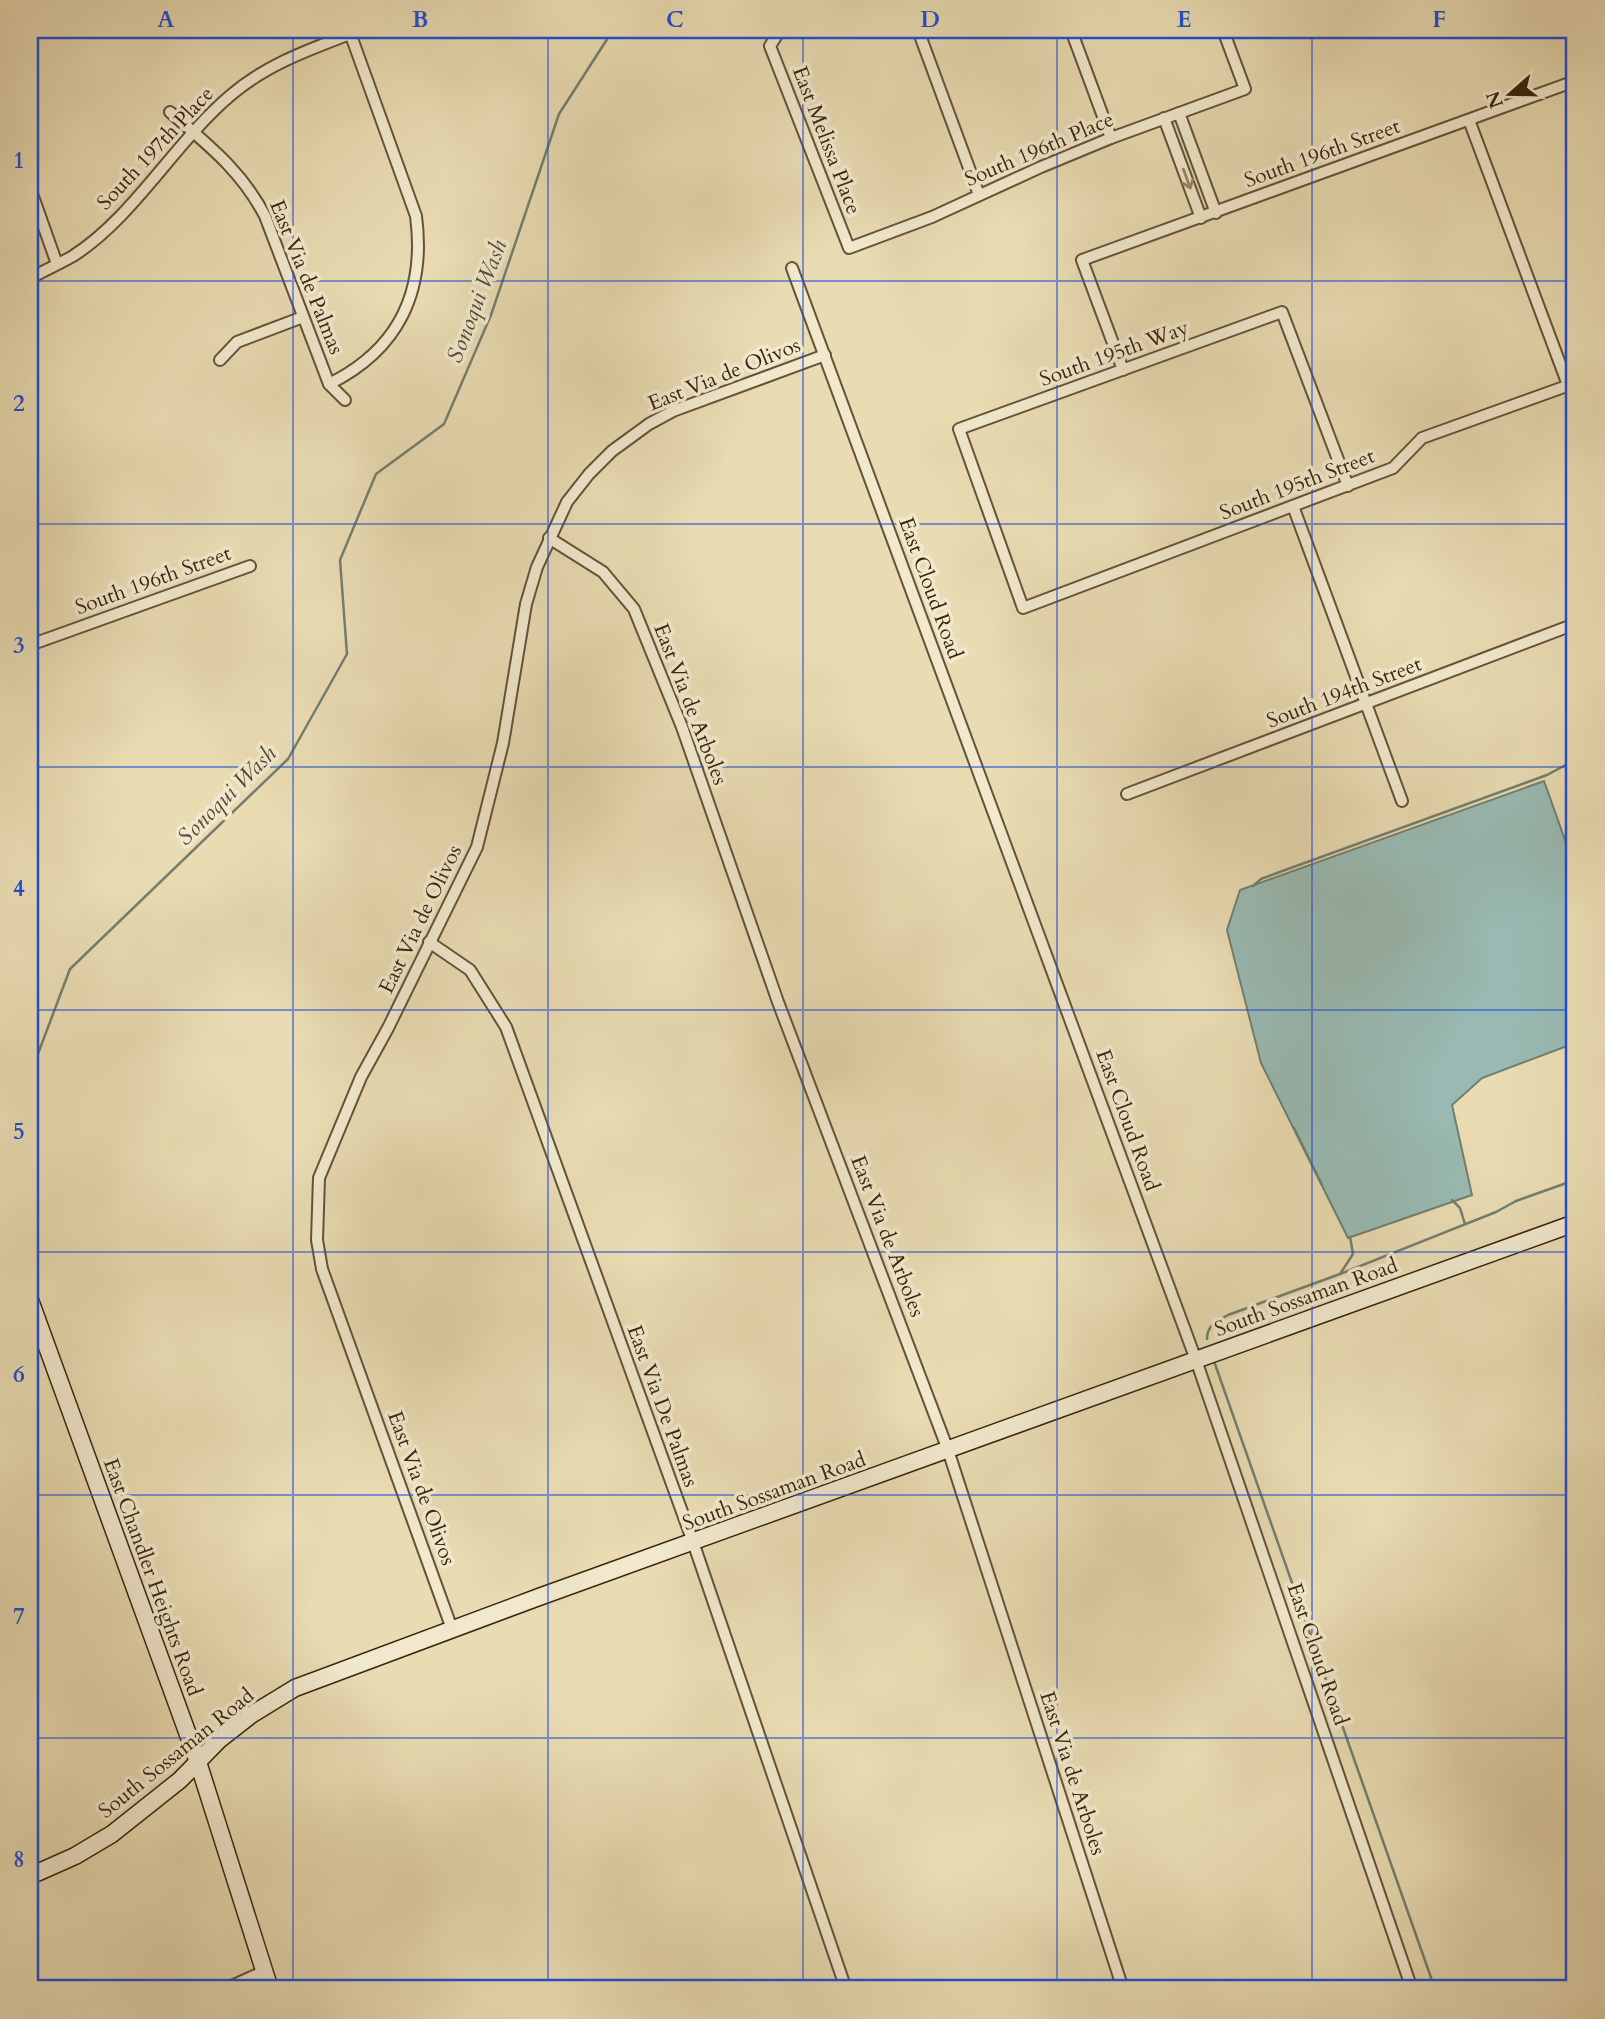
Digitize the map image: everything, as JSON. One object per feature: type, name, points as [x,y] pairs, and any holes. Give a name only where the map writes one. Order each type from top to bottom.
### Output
[{"type":"main road","name":"South Sossaman Road","points":[[30,1876],[75,1856],[112,1834],[148,1808],[219,1740],[286,1693],[452,1629],[1575,1223]]},
{"type":"main road","name":"East Chandler Heights Road","points":[[30,1300],[198,1762],[270,1989]]},
{"type":"street","name":"East Melissa Place","points":[[780,30],[770,46],[849,248]]},
{"type":"street","points":[[918,30],[979,195]]},
{"type":"street","points":[[1071,30],[1111,138]]},
{"type":"street","name":"South 196th Place","points":[[849,248],[932,217],[1111,138],[1245,89],[1223,30]]},
{"type":"street","points":[[329,384],[362,365],[393,332],[405,312],[418,269],[420,240],[416,216],[350,32]]},
{"type":"street","name":"South 197th Place","points":[[30,278],[73,256],[105,229],[193,132],[234,92],[275,65],[350,32]]},
{"type":"street","name":"South 196th Street","points":[[1123,370],[1082,260],[1575,81]]},
{"type":"street","name":"East Via de Palmas","points":[[170,112],[239,174],[252,192],[265,216],[329,384],[345,400]]},
{"type":"street","points":[[1179,113],[1216,213]]},
{"type":"street","points":[[1164,118],[1201,218]]},
{"type":"street","points":[[1469,120],[1571,384]]},
{"type":"street","points":[[1175,148],[1190,143]]},
{"type":"street","points":[[30,188],[57,264]]},
{"type":"street","name":"East Cloud Road","points":[[792,268],[1196,1360],[1412,1989]]},
{"type":"street","name":"South 195th Way","points":[[1023,608],[959,429],[1282,312],[1348,486]]},
{"type":"street","points":[[220,360],[237,342],[303,317]]},
{"type":"street","name":"East Via de Olivos","points":[[452,1629],[322,1269],[317,1240],[319,1178],[361,1077],[477,847],[503,743],[527,604],[537,567],[567,502],[612,451],[649,424],[673,411],[825,355]]},
{"type":"street","name":"South 195th Street","points":[[1023,608],[1393,468],[1401,463],[1422,438],[1571,384]]},
{"type":"street","points":[[1293,506],[1402,801]]},
{"type":"street","name":"East Via de Arboles","points":[[549,538],[603,572],[634,609],[682,727],[778,1002],[948,1450],[1123,1989]]},
{"type":"street","name":"South 196th Street","points":[[30,645],[250,566]]},
{"type":"street","name":"South 194th Street","points":[[1127,794],[1575,624]]},
{"type":"street","name":"East Via De Palmas","points":[[429,942],[470,970],[506,1027],[693,1542],[846,1989]]},
{"type":"street","points":[[225,1989],[265,1971]]},
{"type":"water","points":[[1544,781],[1575,868],[1575,1043],[1482,1078],[1452,1105],[1472,1195],[1348,1238],[1261,1063],[1227,930],[1240,890]]},
{"type":"waterway","name":"Sonoqui Wash","points":[[30,1075],[70,969],[288,759],[347,654],[340,560],[376,474],[444,424],[491,315],[559,114],[613,30]]},
{"type":"waterway","points":[[1253,886],[1261,879],[1547,775],[1575,760]]},
{"type":"waterway","points":[[1294,1128],[1322,1185]]},
{"type":"waterway","points":[[1207,1339],[1211,1327],[1228,1315],[1340,1274],[1496,1212],[1516,1201],[1575,1180]]},
{"type":"waterway","points":[[1452,1200],[1460,1208],[1465,1224]]},
{"type":"waterway","points":[[1340,1274],[1353,1254],[1350,1237]]},
{"type":"waterway","points":[[1215,1364],[1435,1989]]}]
